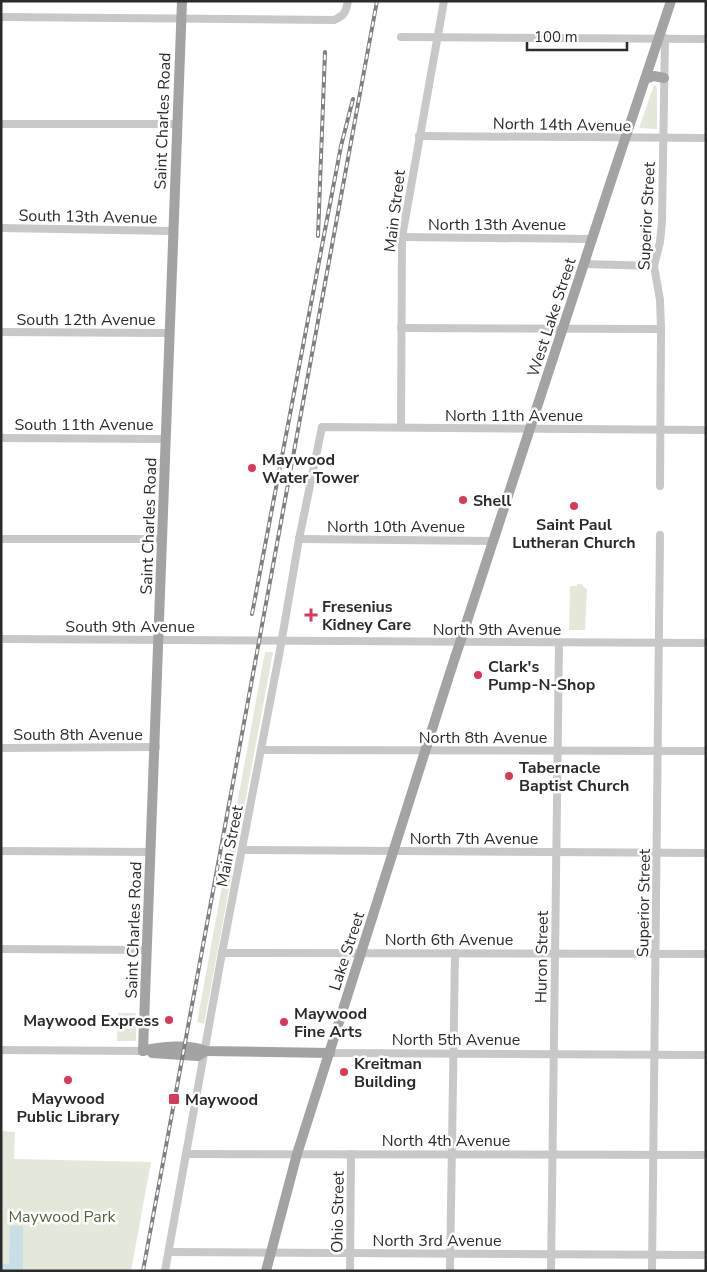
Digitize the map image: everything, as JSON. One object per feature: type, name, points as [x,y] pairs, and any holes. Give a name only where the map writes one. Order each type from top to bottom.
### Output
[{"type":"main road","name":"Saint Charles Road","points":[[144,1051],[182,1]]},
{"type":"main road","name":"West Lake Street","points":[[460,642],[625,138],[645,79],[662,38],[671,1]]},
{"type":"main road","points":[[645,79],[654,76],[664,78]]},
{"type":"main road","name":"Lake Street","points":[[266,1271],[297,1154],[460,642]]},
{"type":"main road","name":"North 5th Avenue","points":[[144,1051],[158,1054],[184,1051],[198,1056],[206,1051],[330,1053]]},
{"type":"street","points":[[1,17],[334,20],[342,17],[348,1]]},
{"type":"street","name":"Main Street","points":[[401,428],[402,237],[444,1]]},
{"type":"street","points":[[401,37],[706,39]]},
{"type":"street","name":"Superior Street","points":[[660,486],[661,329],[660,300],[654,266],[660,242],[662,222],[664,78],[662,38]]},
{"type":"street","points":[[1,124],[177,124]]},
{"type":"street","name":"North 14th Avenue","points":[[419,136],[706,138]]},
{"type":"street","name":"South 13th Avenue","points":[[1,228],[173,231]]},
{"type":"street","name":"North 13th Avenue","points":[[402,237],[592,239]]},
{"type":"street","points":[[584,264],[654,266]]},
{"type":"street","points":[[401,328],[661,329]]},
{"type":"street","name":"South 12th Avenue","points":[[1,332],[170,333]]},
{"type":"street","name":"Main Street","points":[[166,1271],[222,953],[282,641],[299,539],[322,427]]},
{"type":"street","name":"North 11th Avenue","points":[[322,427],[706,430]]},
{"type":"street","name":"South 11th Avenue","points":[[1,438],[166,439]]},
{"type":"street","name":"Superior Street","points":[[652,1271],[660,535]]},
{"type":"street","points":[[1,538],[162,539]]},
{"type":"street","name":"North 10th Avenue","points":[[299,539],[494,540]]},
{"type":"street","name":"South 9th Avenue","points":[[1,639],[259,641]]},
{"type":"street","name":"North 9th Avenue","points":[[259,641],[706,643]]},
{"type":"street","name":"Huron Street","points":[[551,1271],[559,643]]},
{"type":"street","name":"South 8th Avenue","points":[[1,748],[156,747]]},
{"type":"street","name":"North 8th Avenue","points":[[261,750],[706,751]]},
{"type":"street","name":"North 7th Avenue","points":[[242,850],[706,853]]},
{"type":"street","points":[[1,851],[151,852]]},
{"type":"street","points":[[1,949],[147,950]]},
{"type":"street","name":"North 6th Avenue","points":[[222,953],[706,954]]},
{"type":"street","points":[[450,1271],[455,953]]},
{"type":"street","points":[[1,1050],[144,1051]]},
{"type":"street","name":"North 5th Avenue","points":[[330,1053],[706,1055]]},
{"type":"street","name":"North 4th Avenue","points":[[187,1154],[706,1155]]},
{"type":"street","name":"Ohio Street","points":[[350,1271],[351,1154]]},
{"type":"street","name":"North 3rd Avenue","points":[[169,1252],[706,1255]]},
{"type":"green space","points":[[654,85],[657,87],[657,129],[639,128]]},
{"type":"green space","points":[[577,584],[581,584],[587,590],[585,630],[569,630],[570,586],[577,586]]},
{"type":"green space","points":[[265,652],[273,652],[204,1024],[197,1022]]},
{"type":"green space","points":[[118,1013],[136,1013],[136,1041],[117,1041]]},
{"type":"green space","name":"Maywood Park","points":[[1,1131],[15,1132],[14,1159],[151,1162],[131,1271],[1,1271]]},
{"type":"water","points":[[10,1226],[23,1226],[23,1271],[1,1271],[1,1264],[9,1264]]},
{"type":"railway","points":[[143,1271],[377,1]]},
{"type":"railway","points":[[318,236],[325,52]]},
{"type":"railway","points":[[252,614],[341,146],[353,99]]},
{"type":"place","name":"Maywood Water Tower","points":[[252,468]]},
{"type":"place","name":"Shell","points":[[463,500]]},
{"type":"place","name":"Saint Paul Lutheran Church","points":[[574,506]]},
{"type":"place","name":"Fresenius Kidney Care","points":[[311,615]]},
{"type":"place","name":"Clark's Pump-N-Shop","points":[[478,675]]},
{"type":"place","name":"Tabernacle Baptist Church","points":[[509,776]]},
{"type":"place","name":"Maywood Express","points":[[169,1020]]},
{"type":"place","name":"Maywood Fine Arts","points":[[284,1022]]},
{"type":"place","name":"Kreitman Building","points":[[344,1072]]},
{"type":"place","name":"Maywood Public Library","points":[[68,1080]]},
{"type":"place","name":"Maywood","points":[[174,1099]]}]
